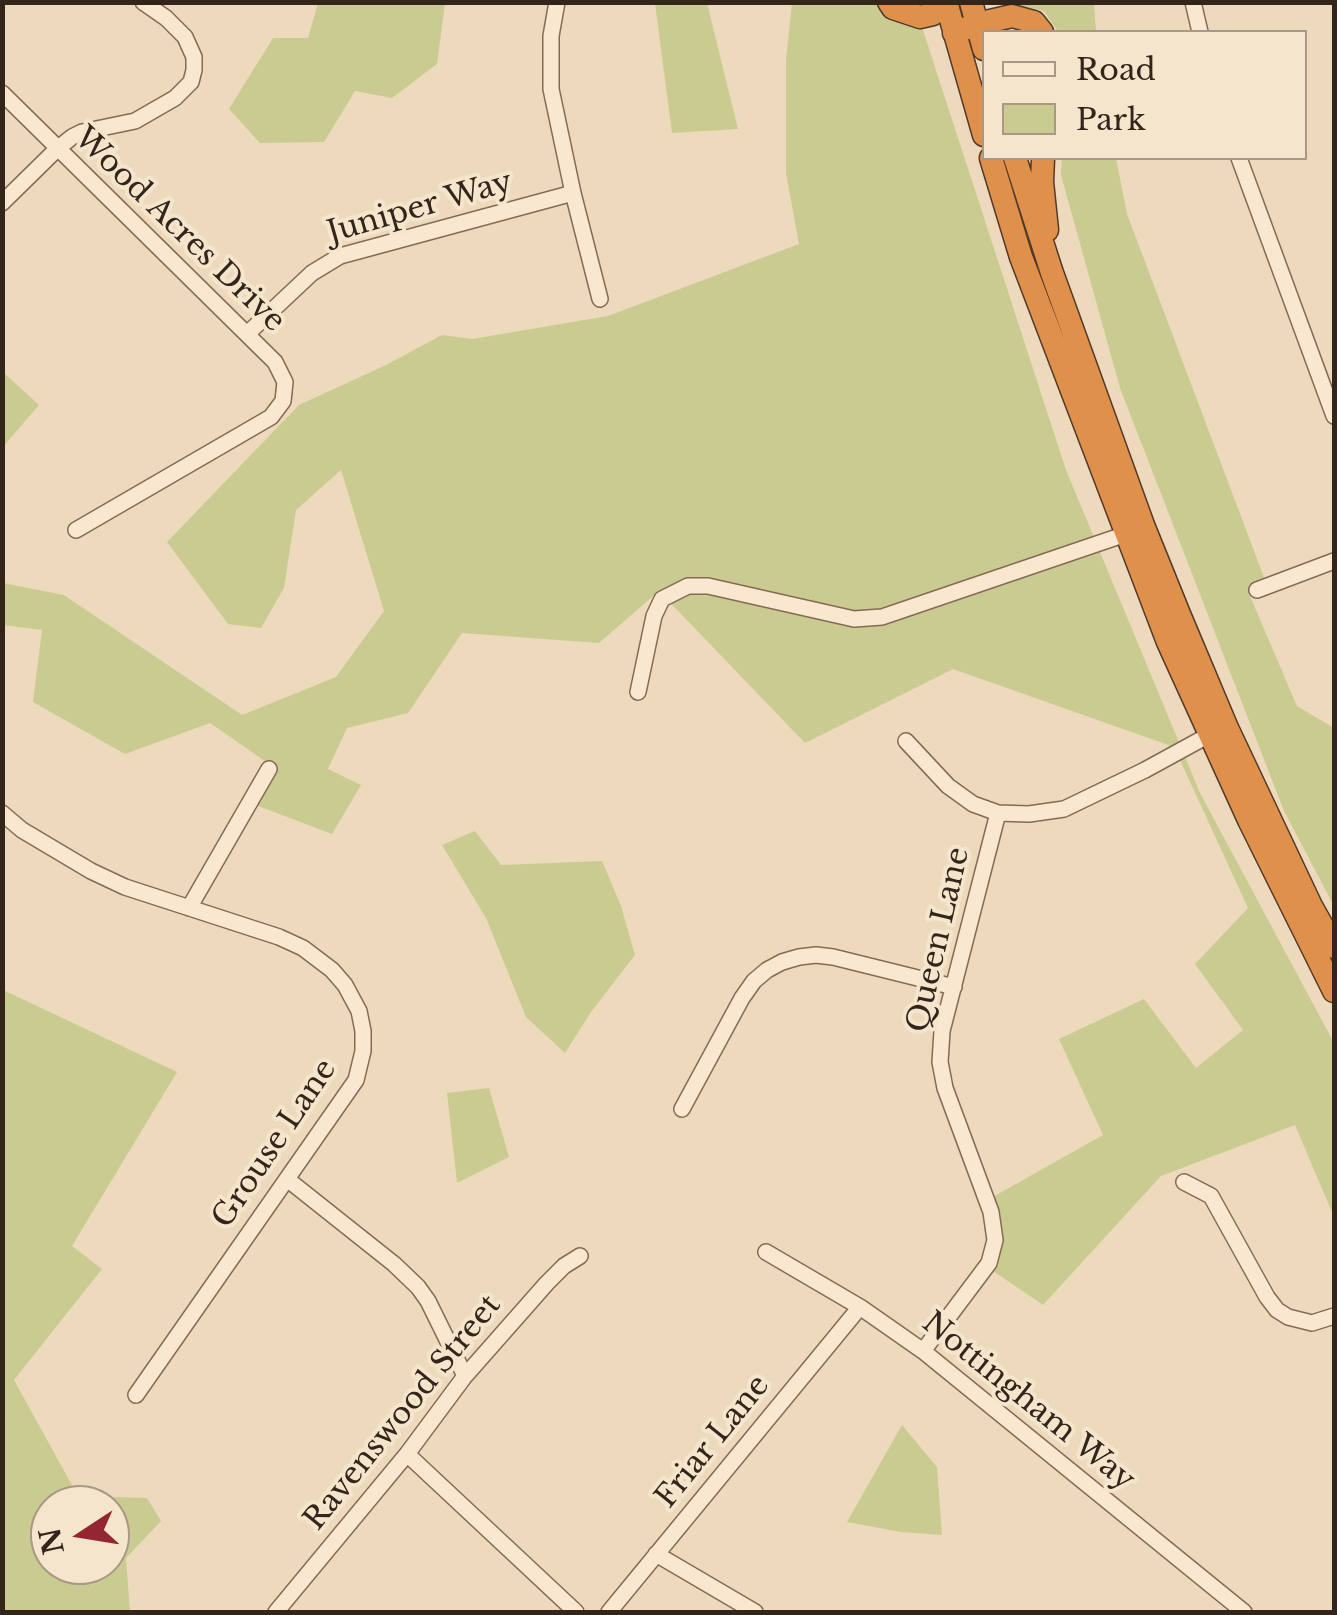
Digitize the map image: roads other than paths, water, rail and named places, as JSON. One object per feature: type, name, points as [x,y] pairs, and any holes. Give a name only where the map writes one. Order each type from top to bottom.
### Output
[{"type":"highway","points":[[888,2],[920,17],[947,3],[982,128]]},
{"type":"highway","points":[[954,33],[974,13],[1012,16],[1034,22],[1040,30]]},
{"type":"highway","points":[[974,13],[982,42]]},
{"type":"highway","points":[[992,160],[1021,258],[1126,534],[1209,735],[1334,991]]},
{"type":"highway","points":[[1017,160],[1052,274],[1179,614],[1283,847],[1334,947]]},
{"type":"highway","points":[[1043,160],[1052,274]]},
{"type":"street","points":[[2,203],[56,149],[78,134],[128,124],[175,98],[191,82],[194,63],[185,37],[143,2]]},
{"type":"street","points":[[557,2],[550,50],[552,89],[600,299]]},
{"type":"street","points":[[1194,2],[1200,30]]},
{"type":"street","name":"Wood Acres Drive","points":[[2,93],[283,374],[283,401],[271,417],[76,530]]},
{"type":"street","points":[[1240,160],[1334,416]]},
{"type":"street","name":"Juniper Way","points":[[247,334],[312,272],[340,256],[573,193]]},
{"type":"street","points":[[638,692],[654,616],[662,599],[688,586],[708,586],[854,619],[882,618],[1126,534]]},
{"type":"street","points":[[1257,590],[1334,561]]},
{"type":"street","points":[[906,741],[948,786],[973,804],[998,813],[1029,814],[1064,808],[1209,735]]},
{"type":"street","points":[[189,908],[269,769]]},
{"type":"street","name":"Grouse Lane","points":[[2,813],[22,830],[125,887],[303,948],[346,984],[364,1031],[356,1080],[136,1394]]},
{"type":"street","name":"Queen Lane","points":[[923,1350],[989,1263],[995,1240],[991,1212],[945,1088],[940,1062],[942,1031],[998,813]]},
{"type":"street","points":[[682,1108],[742,998],[754,981],[782,962],[816,955],[833,957],[954,987]]},
{"type":"street","points":[[287,1179],[418,1286],[465,1376]]},
{"type":"street","points":[[1184,1182],[1211,1196],[1277,1310],[1312,1324],[1334,1316]]},
{"type":"street","name":"Nottingham Way","points":[[766,1252],[860,1307],[923,1350],[1244,1612]]},
{"type":"street","name":"Ravenswood Street","points":[[276,1612],[407,1454],[465,1376],[547,1283],[580,1256]]},
{"type":"street","name":"Friar Lane","points":[[609,1612],[860,1307]]},
{"type":"street","points":[[407,1454],[576,1612]]},
{"type":"street","points":[[656,1554],[755,1612]]}]
